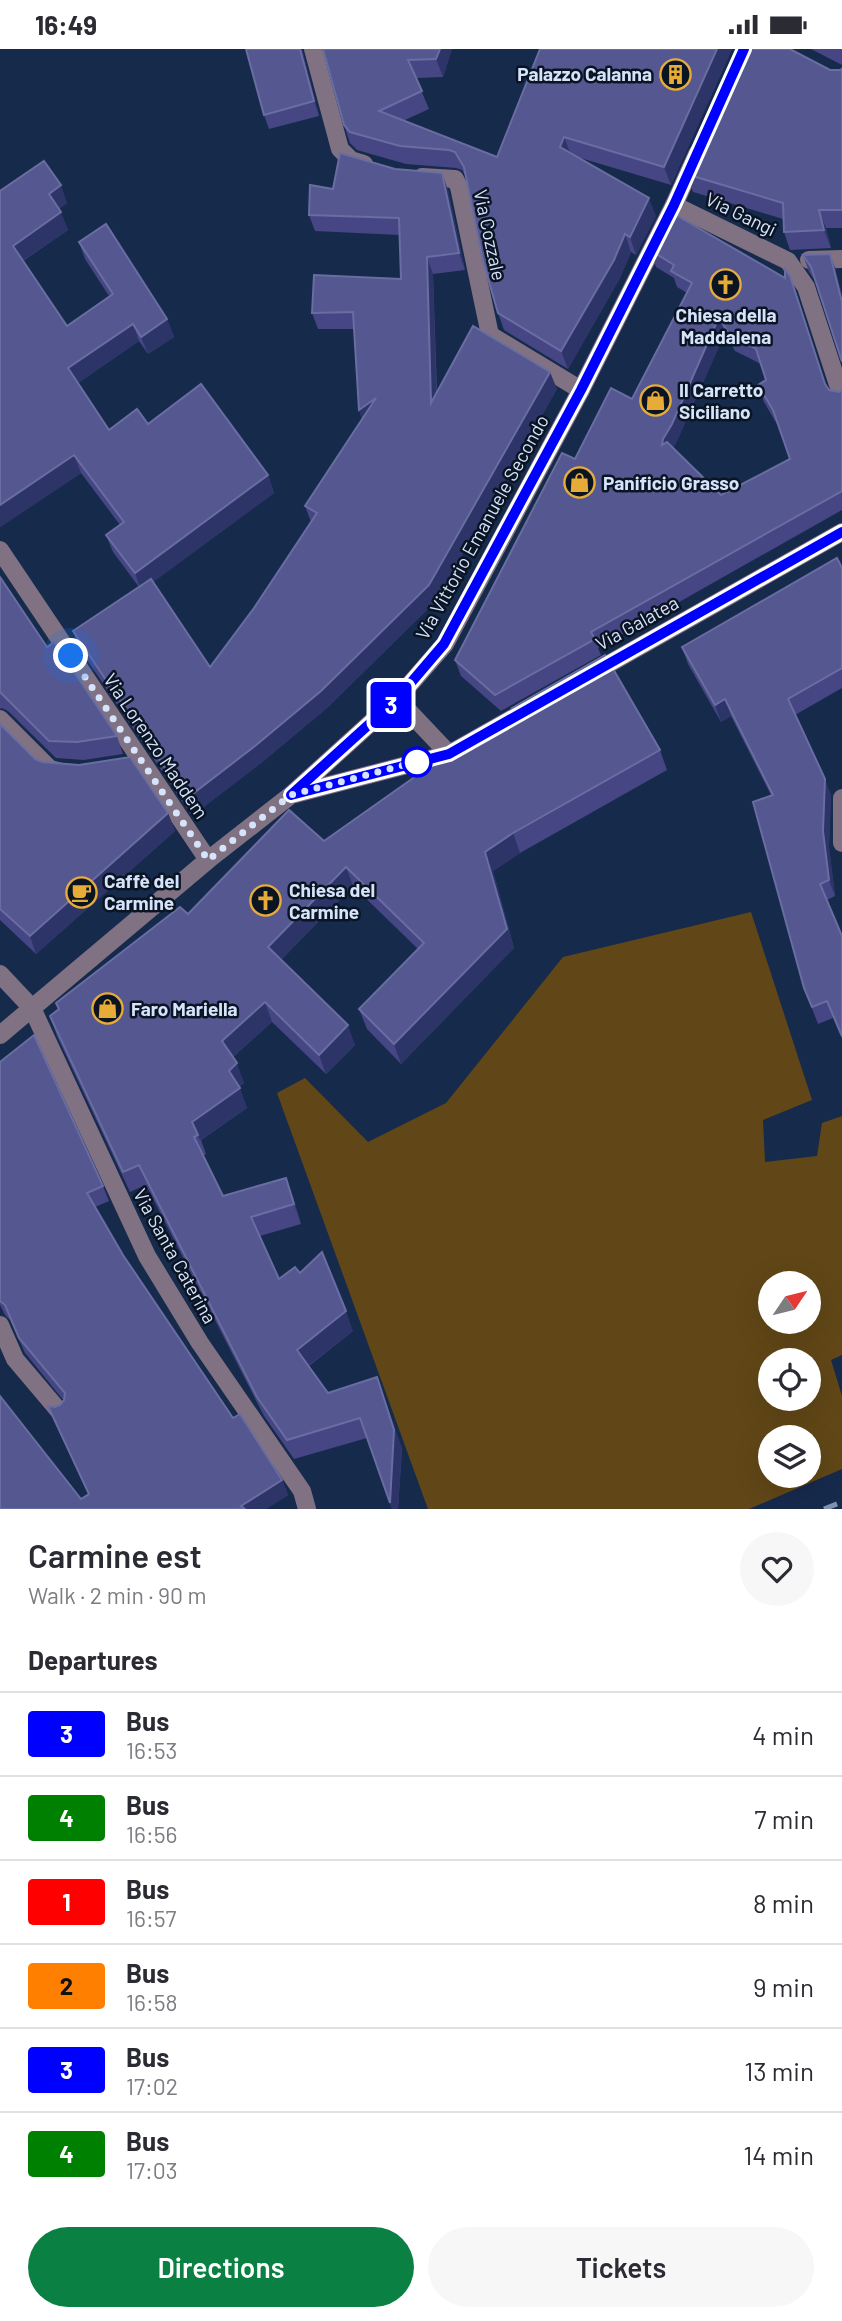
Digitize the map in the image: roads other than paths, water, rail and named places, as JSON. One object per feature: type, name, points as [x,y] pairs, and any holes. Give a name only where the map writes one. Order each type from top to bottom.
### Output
[{"type":"street","points":[[313,49],[340,149],[351,160],[377,168]]},
{"type":"street","name":"Via Vittorio Emanuele Secondo","points":[[0,1035],[208,860],[291,795],[397,699],[444,644],[581,390],[707,133]]},
{"type":"street","name":"Via Cozzale","points":[[404,175],[455,179],[490,335],[581,390]]},
{"type":"street","name":"Via Gangi","points":[[674,205],[788,261],[842,259]]},
{"type":"street","name":"Via Gangi","points":[[788,261],[806,287],[842,397]]},
{"type":"street","name":"Via Galatea","points":[[575,682],[842,532]]},
{"type":"street","name":"Via Lorenzo Maddem","points":[[0,550],[208,860]]},
{"type":"street","points":[[291,795],[449,754],[551,696]]},
{"type":"street","points":[[397,699],[449,754]]},
{"type":"street","points":[[0,719],[50,769],[60,772],[84,770]]},
{"type":"street","points":[[120,767],[141,762]]},
{"type":"street","points":[[842,798],[842,843]]},
{"type":"street","name":"Via Santa Caterina","points":[[0,974],[32,1008],[147,1256],[200,1343],[302,1491],[307,1509]]},
{"type":"street","points":[[0,1325],[15,1359],[59,1411]]},
{"type":"railway","points":[[824,1509],[842,1502]]},
{"type":"place","name":"Palazzo Calanna","points":[[675,74]]},
{"type":"place","name":"Chiesa della Maddalena","points":[[726,284]]},
{"type":"place","name":"Il Carretto Siciliano","points":[[656,401]]},
{"type":"place","name":"Panificio Grasso","points":[[580,483]]},
{"type":"place","name":"Caffè del Carmine","points":[[81,892]]},
{"type":"place","name":"Chiesa del Carmine","points":[[266,901]]},
{"type":"place","name":"Faro Mariella","points":[[108,1009]]}]
